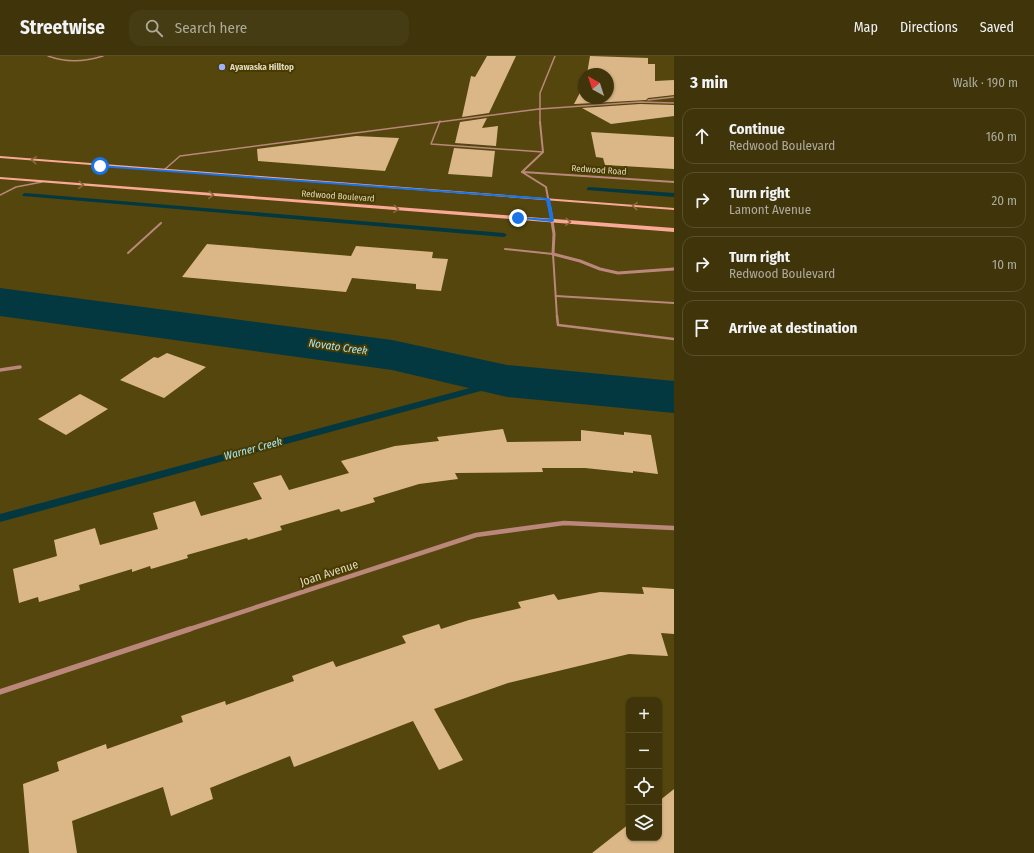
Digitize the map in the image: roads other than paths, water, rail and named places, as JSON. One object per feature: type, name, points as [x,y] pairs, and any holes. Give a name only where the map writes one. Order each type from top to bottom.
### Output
[{"type":"main road","name":"Redwood Boulevard","points":[[0,157],[674,209]]},
{"type":"main road","name":"Redwood Boulevard","points":[[0,178],[674,230]]},
{"type":"street","points":[[48,56],[55,59],[74,62],[103,56]]},
{"type":"street","points":[[555,56],[540,93],[539,109],[543,152],[522,172],[546,187],[554,234],[553,254],[580,261],[600,269],[618,272],[644,272],[674,269]]},
{"type":"street","points":[[539,109],[640,102],[674,96]]},
{"type":"street","points":[[640,102],[674,104]]},
{"type":"street","name":"Redwood Road","points":[[522,172],[674,182]]},
{"type":"street","points":[[0,370],[20,367]]},
{"type":"street","name":"Joan Avenue","points":[[0,692],[476,535],[564,523],[674,528]]},
{"type":"lane","points":[[164,170],[180,156],[539,109]]},
{"type":"lane","points":[[440,121],[431,144],[543,152]]},
{"type":"lane","points":[[0,195],[16,187],[42,182]]},
{"type":"lane","points":[[128,253],[161,223]]},
{"type":"lane","points":[[505,249],[553,254],[558,324],[674,339]]},
{"type":"lane","points":[[556,296],[674,303]]},
{"type":"waterway","points":[[589,189],[674,195]]},
{"type":"waterway","points":[[25,195],[504,235]]},
{"type":"waterway","name":"Novato Creek","points":[[0,302],[392,355],[507,381],[674,397]]},
{"type":"waterway","name":"Warner Creek","points":[[0,518],[507,381]]},
{"type":"place","name":"Ayawaska Hilltop","points":[[222,67]]}]
